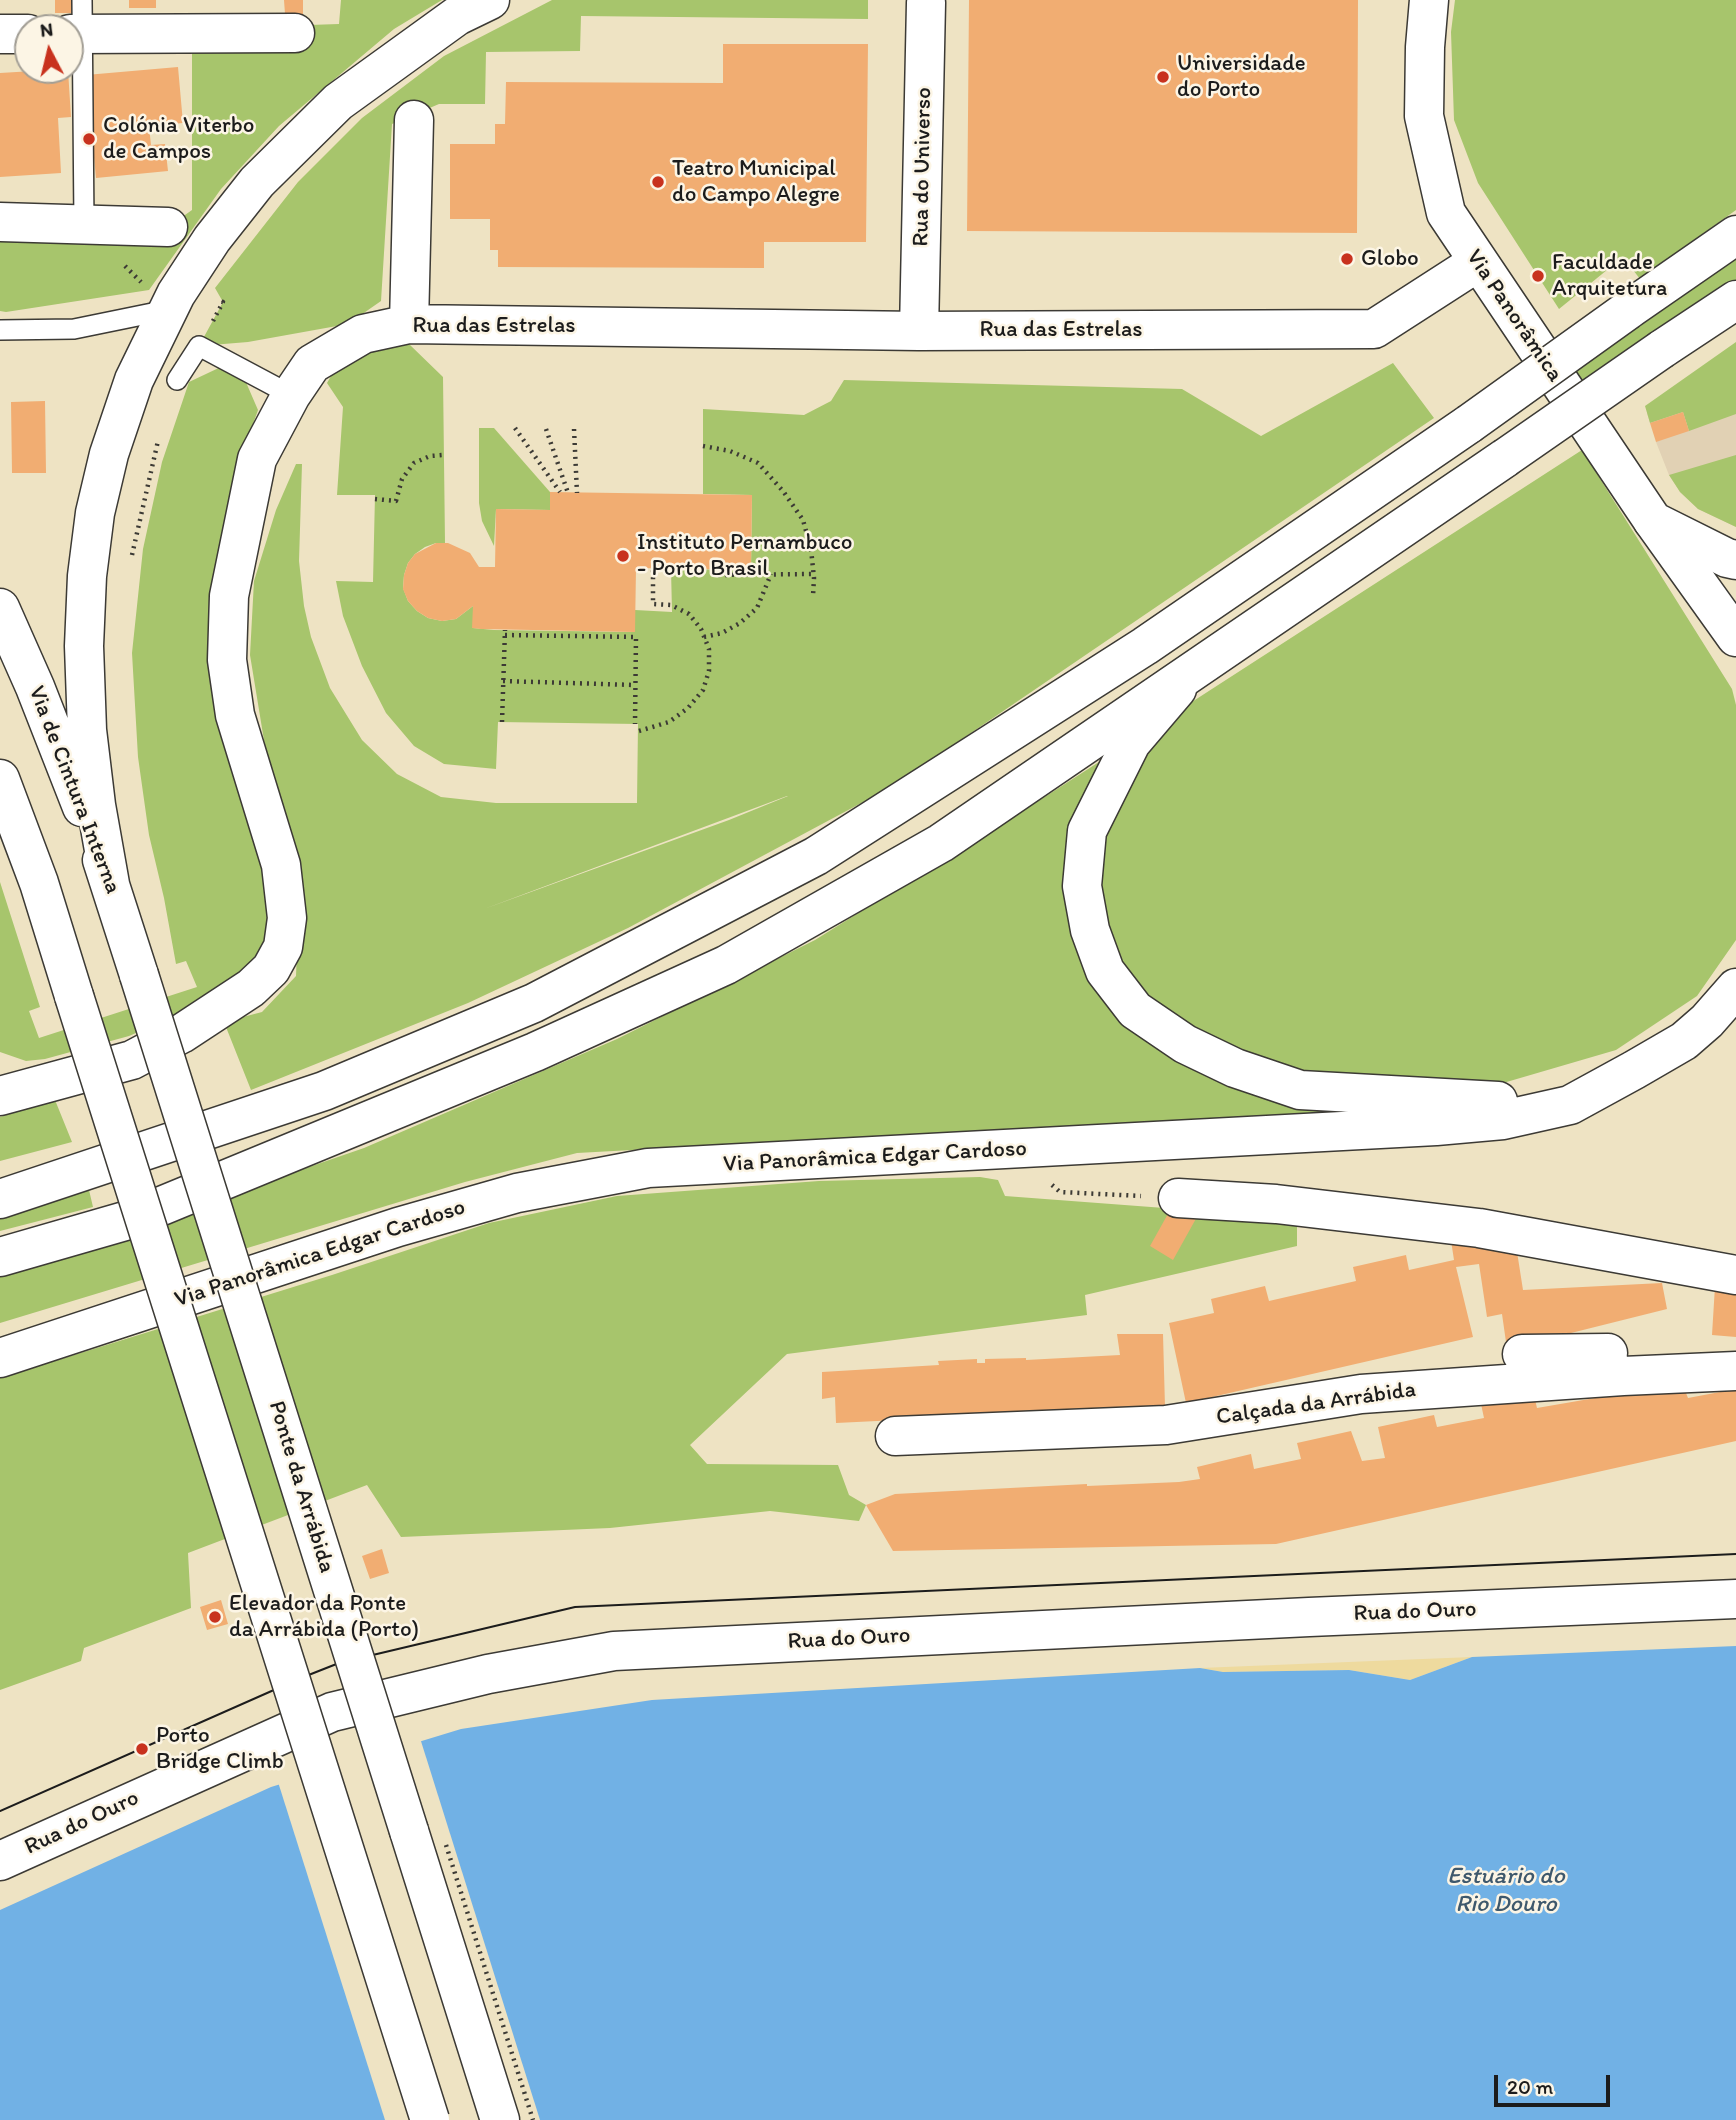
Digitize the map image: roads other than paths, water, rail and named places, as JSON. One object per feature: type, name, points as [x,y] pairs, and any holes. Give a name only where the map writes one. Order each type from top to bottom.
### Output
[{"type":"main road","points":[[110,884],[96,805],[87,730],[84,646],[87,576],[96,513],[109,454],[134,380],[167,310],[212,239],[257,182],[338,102],[457,16],[489,0]]},
{"type":"main road","name":"Via Panorâmica","points":[[1429,0],[1424,116],[1446,213],[1653,521],[1736,560]]},
{"type":"main road","name":"Rua do Universo","points":[[919,331],[926,3]]},
{"type":"main road","points":[[84,23],[295,33]]},
{"type":"main road","points":[[409,324],[414,120]]},
{"type":"main road","points":[[0,222],[168,227]]},
{"type":"main road","points":[[0,1199],[324,1091],[509,1014],[816,856],[1145,646],[1469,424],[1736,235]]},
{"type":"main road","name":"Rua das Estrelas","points":[[0,1096],[132,1060],[181,1034],[251,988],[271,969],[283,947],[287,919],[281,865],[235,715],[227,660],[229,596],[257,459],[291,395],[312,364],[363,334],[409,324],[919,331],[1374,329],[1478,262]]},
{"type":"main road","points":[[0,1256],[40,1247],[125,1221],[535,1052],[726,965],[941,843],[1736,300]]},
{"type":"main road","points":[[1653,521],[1736,637]]},
{"type":"main road","name":"Via de Cintura Interna","points":[[0,608],[72,780],[110,884],[139,975]]},
{"type":"main road","points":[[1193,672],[1131,743],[1087,831],[1082,886],[1090,930],[1105,971],[1135,1010],[1185,1044],[1235,1068],[1300,1090],[1570,1105]]},
{"type":"main road","points":[[0,779],[39,883],[430,2120]]},
{"type":"main road","name":"Ponte da Arrábida","points":[[139,975],[500,2120]]},
{"type":"main road","name":"Via Panorâmica Edgar Cardoso","points":[[0,1357],[411,1224],[517,1193],[648,1168],[1436,1126],[1503,1120],[1570,1105],[1634,1070],[1684,1041],[1726,1003],[1736,988]]},
{"type":"main road","points":[[1178,1198],[1276,1204],[1479,1228],[1736,1275]]},
{"type":"main road","points":[[1522,1353],[1736,1353]]},
{"type":"main road","name":"Calçada da Arrábida","points":[[895,1436],[1166,1425],[1361,1394],[1736,1371]]},
{"type":"main road","name":"Rua do Ouro","points":[[0,1861],[331,1712],[488,1674],[614,1651],[1736,1599]]},
{"type":"lane","points":[[80,84],[84,224]]},
{"type":"lane","points":[[0,330],[74,329],[167,310]]},
{"type":"lane","points":[[177,380],[199,346],[291,395]]},
{"type":"water","name":"Estuário do Rio Douro","points":[[1736,1646],[1736,2120],[0,2120],[0,1910],[271,1787],[461,1729],[652,1700],[1200,1668],[1223,1672],[1349,1670],[1410,1680],[1472,1657]]},
{"type":"tram line","points":[[0,1811],[339,1663],[575,1607],[1736,1554]]},
{"type":"place","name":"Universidade do Porto","points":[[1163,77]]},
{"type":"place","name":"Colónia Viterbo de Campos","points":[[89,139]]},
{"type":"place","name":"Teatro Municipal do Campo Alegre","points":[[658,182]]},
{"type":"place","name":"Globo","points":[[1347,259]]},
{"type":"place","name":"Faculdade Arquitetura","points":[[1538,276]]},
{"type":"place","name":"Instituto Pernambuco - Porto Brasil","points":[[623,556]]},
{"type":"place","name":"Elevador da Ponte da Arrábida (Porto)","points":[[215,1617]]},
{"type":"place","name":"Porto Bridge Climb","points":[[142,1749]]}]
